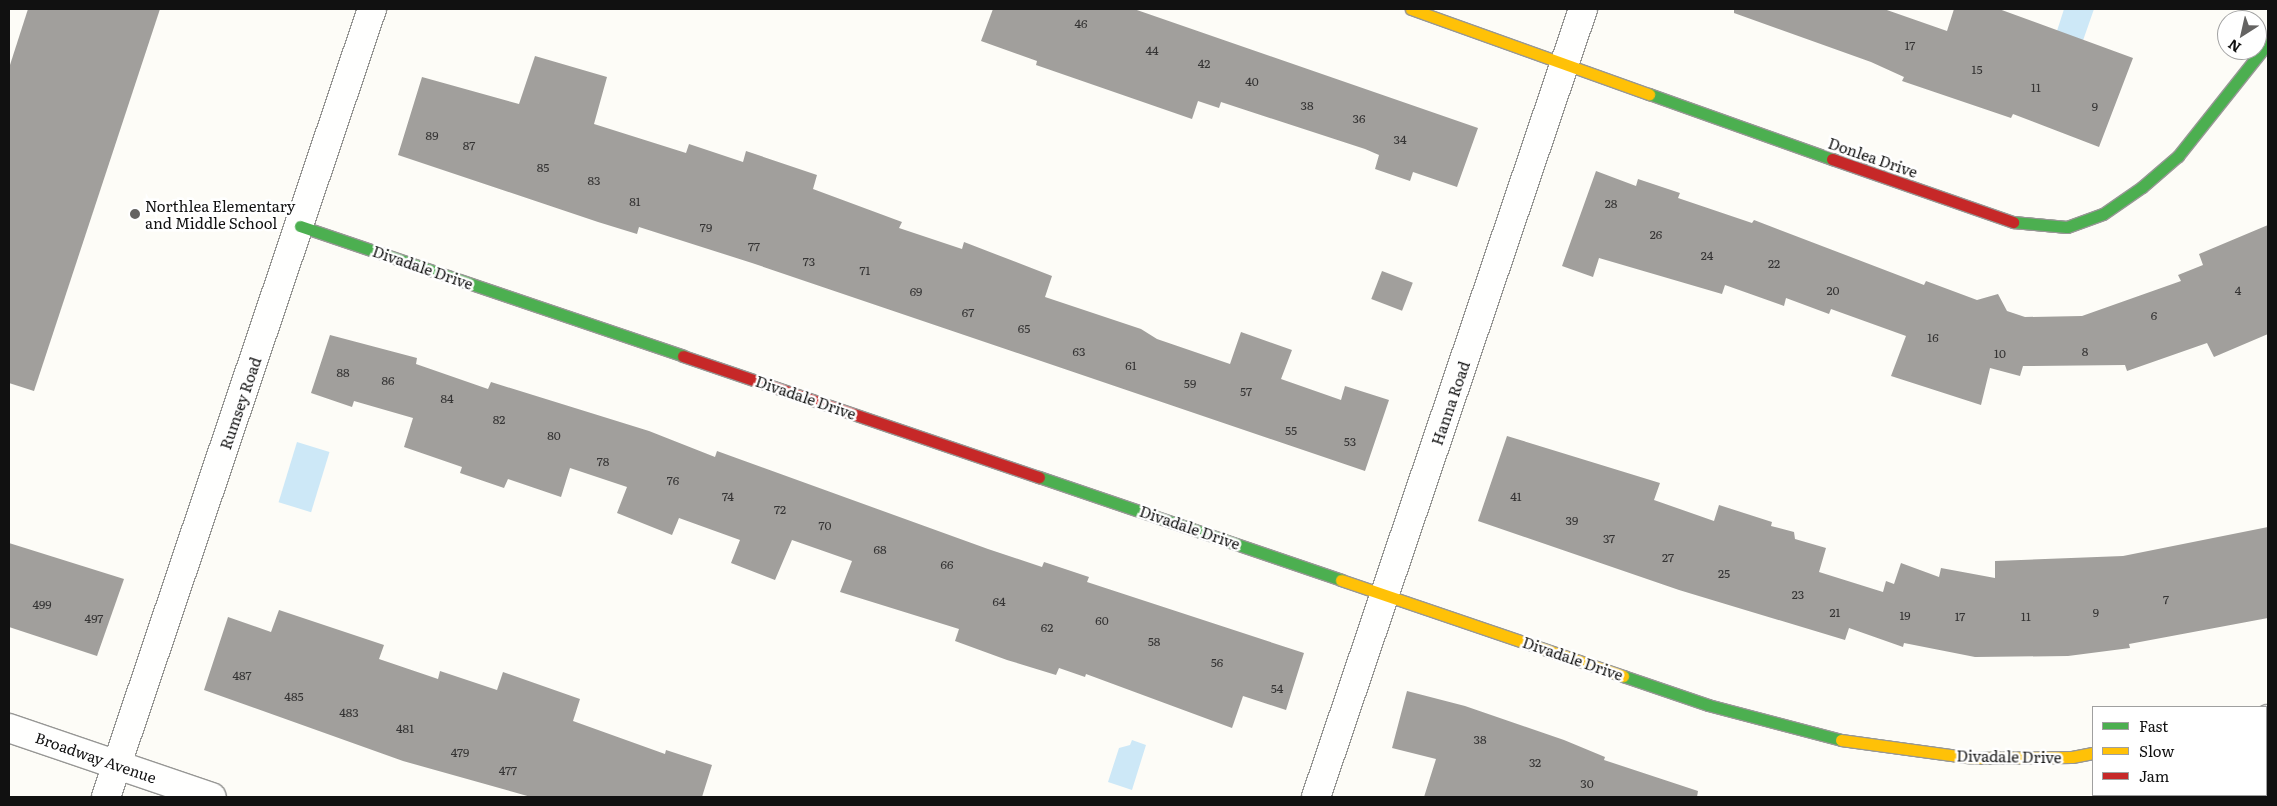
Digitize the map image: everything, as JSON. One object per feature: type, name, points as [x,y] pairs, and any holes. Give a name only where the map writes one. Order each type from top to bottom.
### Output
[{"type":"street","name":"Rumsey Road","points":[[106,797],[372,9]]},
{"type":"street","name":"Donlea Drive","points":[[1411,9],[2008,221],[2039,227],[2067,226],[2102,214],[2178,156],[2268,44]]},
{"type":"street","name":"Hanna Road","points":[[1316,797],[1583,9]]},
{"type":"street","name":"Divadale Drive","points":[[300,226],[1386,593],[1708,705],[1842,741],[1972,758],[2072,757],[2092,753]]},
{"type":"street","name":"Broadway Avenue","points":[[9,728],[212,797]]},
{"type":"water","points":[[2064,9],[2094,9],[2079,52],[2050,53]]},
{"type":"water","points":[[297,442],[330,452],[311,512],[279,502]]},
{"type":"water","points":[[1132,740],[1146,745],[1132,790],[1108,782],[1119,748],[1130,745]]},
{"type":"building","points":[[28,9],[160,9],[34,391],[9,383],[9,68]]},
{"type":"building","points":[[993,9],[1134,9],[1478,128],[1457,187],[1413,172],[1410,181],[1375,169],[1379,155],[1365,149],[1221,102],[1219,108],[1198,101],[1192,119],[1036,65],[1037,61],[981,41]]},
{"type":"building","points":[[1734,9],[1884,9],[1947,31],[1954,9],[1999,9],[2133,58],[2099,147],[2013,114],[2011,118],[1902,81],[1904,77],[1871,62],[1734,13]]},
{"type":"building","points":[[535,56],[607,77],[594,124],[686,153],[689,144],[743,162],[746,151],[817,175],[813,189],[902,222],[899,228],[962,249],[964,242],[1052,276],[1045,297],[1141,329],[1157,339],[1230,364],[1241,332],[1292,350],[1281,379],[1341,400],[1345,386],[1389,400],[1365,471],[752,263],[639,227],[637,234],[398,155],[422,77],[519,104]]},
{"type":"building","points":[[1596,171],[1636,186],[1638,179],[1680,193],[1678,198],[1752,223],[1754,220],[1924,285],[1926,281],[1977,300],[1998,294],[2007,311],[2025,317],[2082,316],[2181,281],[2178,275],[2203,265],[2199,254],[2268,225],[2268,334],[2214,357],[2207,343],[2127,371],[2125,365],[2023,366],[2020,376],[1990,368],[1981,405],[1891,376],[1906,336],[1831,309],[1829,314],[1786,298],[1784,306],[1725,285],[1722,294],[1599,258],[1593,277],[1562,266]]},
{"type":"building","points":[[1382,271],[1413,283],[1402,311],[1371,299]]},
{"type":"building","points":[[330,335],[417,358],[416,364],[488,389],[491,382],[649,431],[715,457],[717,451],[988,549],[1042,567],[1044,562],[1089,577],[1087,582],[1304,653],[1286,710],[1243,696],[1232,728],[1086,674],[1085,677],[1059,668],[1056,675],[1007,660],[955,641],[959,629],[840,592],[852,561],[792,540],[775,580],[731,563],[740,540],[679,518],[672,535],[617,513],[627,487],[570,468],[561,497],[508,479],[504,488],[460,473],[462,467],[404,447],[413,418],[354,401],[352,407],[311,393]]},
{"type":"building","points":[[1507,436],[1660,483],[1654,500],[1714,521],[1719,505],[1772,522],[1771,526],[1794,532],[1795,539],[1826,548],[1819,572],[1883,592],[1886,581],[1894,584],[1901,563],[1939,577],[1941,568],[1995,578],[1995,561],[2123,556],[2268,527],[2268,618],[2129,644],[2130,648],[2068,656],[1975,657],[1904,643],[1903,647],[1849,628],[1845,640],[1679,590],[1478,521]]},
{"type":"building","points":[[9,543],[124,579],[97,656],[9,627]]},
{"type":"building","points":[[279,610],[384,645],[379,659],[438,679],[440,671],[497,690],[503,672],[580,699],[573,721],[665,754],[666,750],[712,765],[702,797],[531,797],[403,761],[204,690],[228,617],[271,632]]},
{"type":"building","points":[[1407,691],[1465,706],[1564,740],[1605,757],[1604,760],[1698,791],[1697,797],[1424,797],[1436,759],[1392,748]]},
{"type":"traffic: fast","points":[[2013,222],[2067,227],[2103,214],[2142,187],[2178,156],[2268,43]]},
{"type":"traffic: fast","points":[[1649,94],[1832,159]]},
{"type":"traffic: fast","points":[[300,226],[683,356]]},
{"type":"traffic: fast","points":[[1039,477],[1341,580]]},
{"type":"traffic: fast","points":[[1623,676],[1708,705],[1841,740]]},
{"type":"traffic: slow","points":[[1411,9],[1649,94]]},
{"type":"traffic: slow","points":[[1341,580],[1623,676]]},
{"type":"traffic: slow","points":[[1841,740],[1972,758],[2072,757],[2092,753]]},
{"type":"traffic: jam","points":[[1832,159],[2013,222]]},
{"type":"traffic: jam","points":[[683,356],[1039,477]]},
{"type":"place","name":"Northlea Elementary and Middle School","points":[[135,214]]}]
